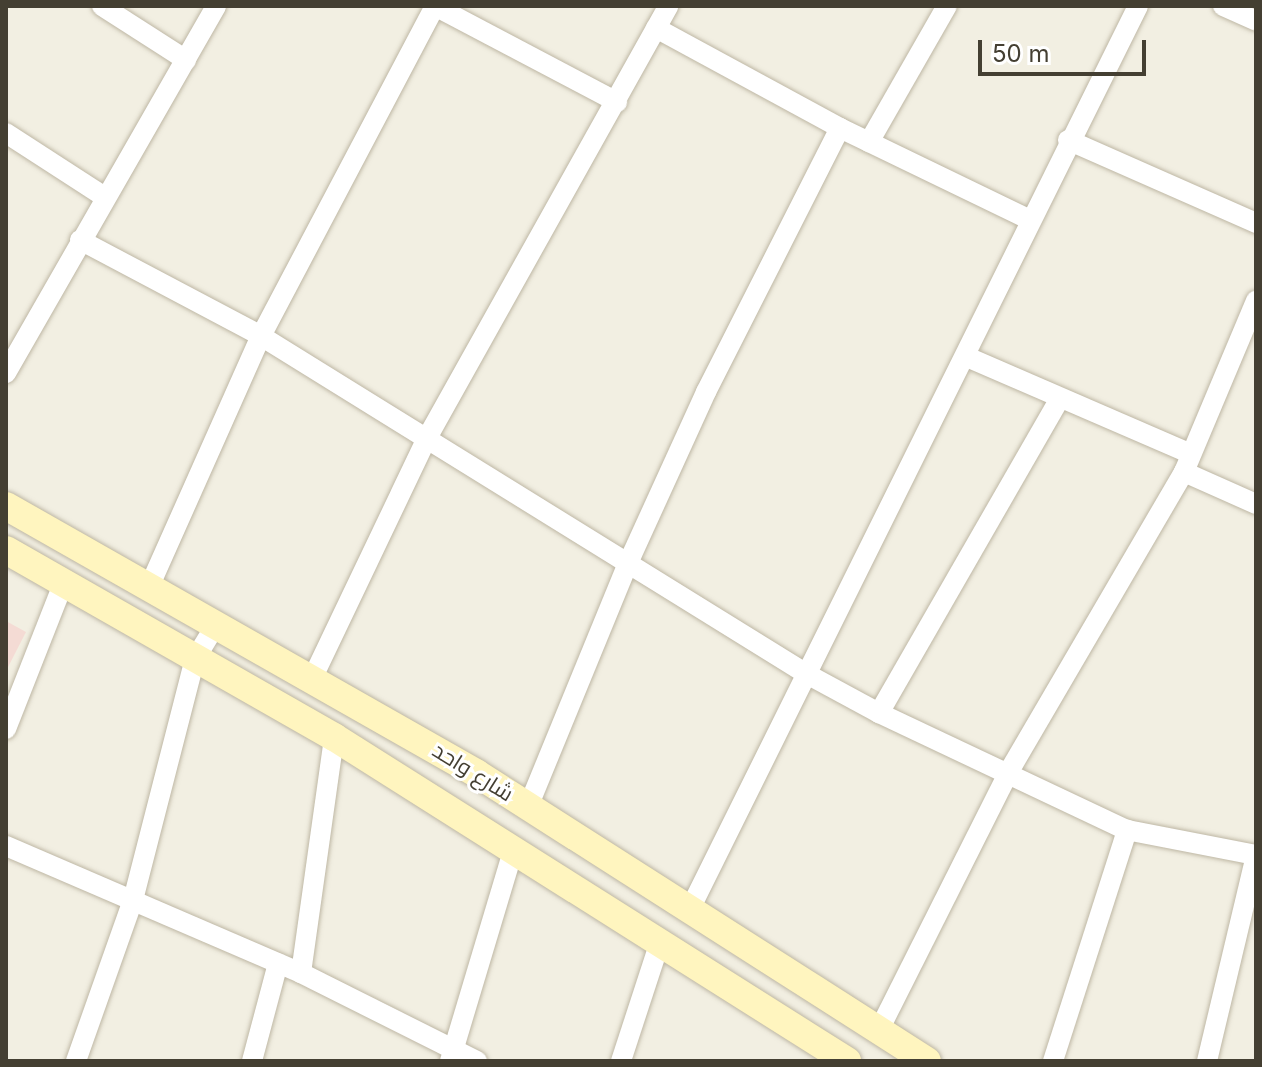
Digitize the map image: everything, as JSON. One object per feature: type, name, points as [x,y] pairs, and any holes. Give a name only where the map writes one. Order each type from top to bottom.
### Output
[{"type":"street","points":[[102,6],[186,60]]},
{"type":"street","points":[[6,373],[216,6]]},
{"type":"street","points":[[150,585],[261,336],[435,6],[617,102]]},
{"type":"street","points":[[313,677],[427,438],[668,6]]},
{"type":"street","points":[[869,142],[947,6]]},
{"type":"street","points":[[689,911],[805,673],[967,357],[1028,219],[1138,6]]},
{"type":"street","points":[[1223,6],[1256,21]]},
{"type":"street","points":[[656,28],[840,128],[1028,219]]},
{"type":"street","points":[[528,807],[629,561],[757,286],[840,128]]},
{"type":"street","points":[[6,133],[105,197]]},
{"type":"street","points":[[1068,140],[1256,223]]},
{"type":"street","points":[[80,240],[261,336],[629,561],[805,673],[879,713],[1127,830],[1256,855],[1207,1061]]},
{"type":"street","points":[[878,1032],[1008,773],[1187,463],[1256,301]]},
{"type":"street","points":[[967,357],[1187,463],[1256,504]]},
{"type":"street","points":[[879,713],[1059,400]]},
{"type":"street","name":"شارع واحد","points":[[6,506],[313,677],[528,807],[927,1061]]},
{"type":"street","name":"شارع واحد","points":[[6,550],[334,737],[847,1061]]},
{"type":"street","points":[[6,729],[64,582]]},
{"type":"street","points":[[76,1061],[133,900],[195,659],[217,623]]},
{"type":"street","points":[[301,973],[334,737]]},
{"type":"street","points":[[1053,1061],[1127,830]]},
{"type":"street","points":[[6,846],[301,973],[451,1055],[477,1061]]},
{"type":"street","points":[[451,1055],[514,848]]},
{"type":"street","points":[[621,1061],[660,942]]},
{"type":"street","points":[[252,1061],[278,963]]},
{"type":"shaded area","points":[[6,621],[26,632],[6,671]]}]
